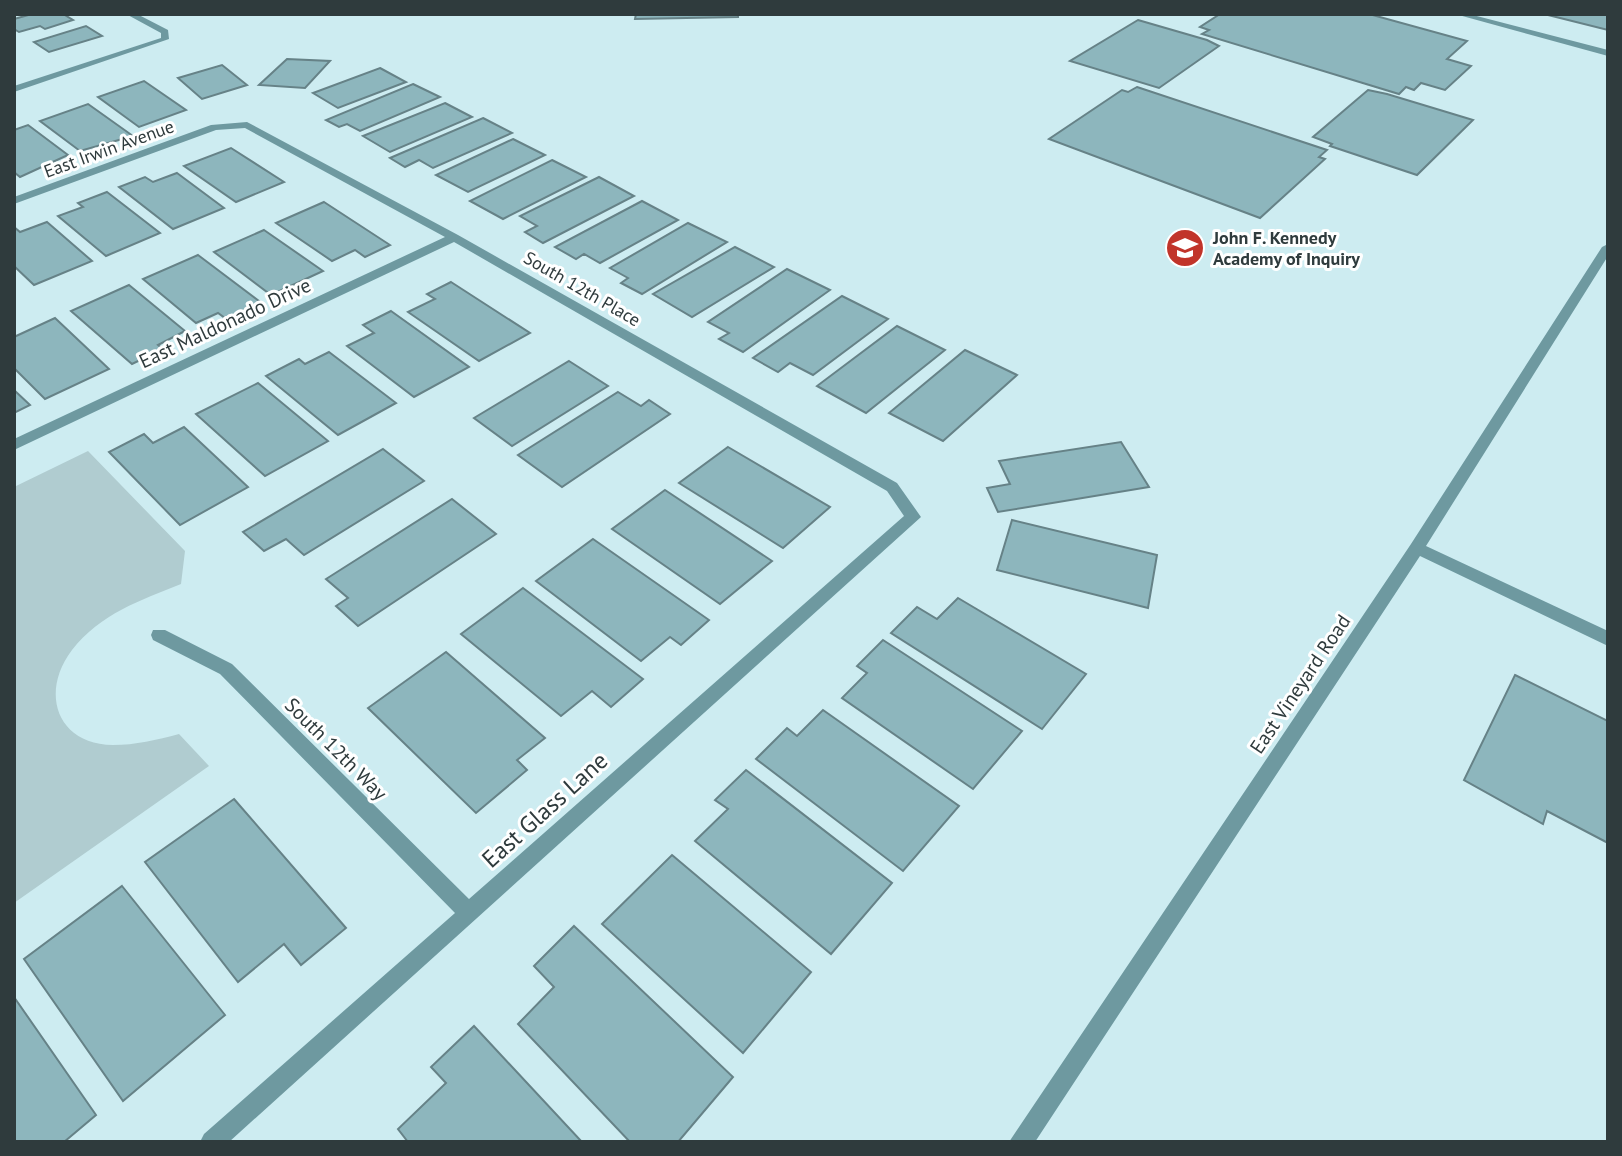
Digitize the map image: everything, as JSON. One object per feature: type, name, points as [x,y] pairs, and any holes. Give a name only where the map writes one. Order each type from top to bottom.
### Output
[{"type":"street","points":[[14,89],[165,39],[165,32],[130,14]]},
{"type":"street","points":[[1459,14],[1608,53]]},
{"type":"street","name":"South 12th Place","points":[[215,127],[247,125],[454,237],[892,487],[913,517]]},
{"type":"street","name":"East Irwin Avenue","points":[[14,201],[215,127]]},
{"type":"street","name":"East Maldonado Drive","points":[[14,445],[454,237]]},
{"type":"street","name":"East Vineyard Road","points":[[1021,1142],[1417,548],[1605,256]]},
{"type":"street","name":"East Glass Lane","points":[[212,1142],[913,517]]},
{"type":"street","points":[[1417,548],[1608,639]]},
{"type":"street","name":"South 12th Way","points":[[159,635],[226,669],[468,912]]},
{"type":"shaded area","points":[[88,451],[185,551],[181,584],[136,602],[108,618],[83,637],[72,650],[57,682],[59,713],[78,736],[94,742],[130,744],[179,734],[209,766],[14,903],[14,487]]},
{"type":"building","points":[[32,14],[63,14],[73,20],[45,29],[40,26],[19,32],[14,29],[14,19]]},
{"type":"building","points":[[636,14],[738,14],[738,17],[635,19]]},
{"type":"building","points":[[1220,14],[1369,14],[1467,41],[1447,59],[1471,66],[1445,90],[1421,83],[1414,90],[1406,87],[1399,94],[1202,34],[1209,30],[1200,27]]},
{"type":"building","points":[[1544,14],[1608,15],[1608,30]]},
{"type":"building","points":[[1138,20],[1219,46],[1159,88],[1070,61]]},
{"type":"building","points":[[86,26],[102,36],[49,52],[34,42]]},
{"type":"building","points":[[287,59],[330,61],[305,88],[259,85]]},
{"type":"building","points":[[222,65],[247,85],[202,99],[178,78]]},
{"type":"building","points":[[380,68],[406,82],[338,108],[313,93]]},
{"type":"building","points":[[144,81],[186,110],[139,127],[98,97]]},
{"type":"building","points":[[413,84],[440,97],[360,131],[347,124],[339,127],[326,120]]},
{"type":"building","points":[[1137,87],[1327,150],[1319,157],[1325,159],[1260,218],[1049,139],[1122,90],[1128,92]]},
{"type":"building","points":[[1368,90],[1473,120],[1417,175],[1330,146],[1332,144],[1313,137]]},
{"type":"building","points":[[445,103],[472,117],[390,152],[363,136]]},
{"type":"building","points":[[88,104],[133,136],[80,151],[40,121]]},
{"type":"building","points":[[483,118],[512,133],[433,168],[419,160],[405,167],[390,158]]},
{"type":"building","points":[[28,125],[68,155],[20,177],[14,172],[14,130]]},
{"type":"building","points":[[513,139],[545,155],[468,192],[436,175]]},
{"type":"building","points":[[231,148],[284,182],[236,202],[184,166]]},
{"type":"building","points":[[552,160],[586,177],[503,219],[470,201]]},
{"type":"building","points":[[177,173],[224,208],[173,229],[119,187],[145,177],[153,182]]},
{"type":"building","points":[[599,177],[634,196],[543,243],[525,232],[537,226],[520,216]]},
{"type":"building","points":[[107,192],[160,233],[106,256],[58,216],[83,207],[78,203]]},
{"type":"building","points":[[642,201],[678,220],[600,263],[584,254],[576,259],[555,247]]},
{"type":"building","points":[[324,202],[390,245],[365,257],[355,250],[332,261],[276,223]]},
{"type":"building","points":[[47,222],[92,261],[34,285],[14,266],[14,227],[20,232]]},
{"type":"building","points":[[688,223],[727,242],[642,294],[621,283],[628,278],[610,268]]},
{"type":"building","points":[[264,230],[323,271],[271,295],[214,252]]},
{"type":"building","points":[[735,247],[774,267],[692,317],[653,294]]},
{"type":"building","points":[[198,255],[263,304],[229,321],[218,313],[196,323],[143,279]]},
{"type":"building","points":[[787,269],[830,290],[743,352],[719,339],[729,333],[708,322]]},
{"type":"building","points":[[451,282],[530,333],[479,361],[408,312],[435,299],[427,294]]},
{"type":"building","points":[[129,285],[185,331],[158,345],[163,349],[132,364],[71,311]]},
{"type":"building","points":[[842,296],[888,319],[813,375],[790,363],[778,372],[753,358]]},
{"type":"building","points":[[391,311],[469,367],[414,397],[347,346],[374,333],[363,325]]},
{"type":"building","points":[[55,318],[109,369],[45,399],[14,368],[14,337]]},
{"type":"building","points":[[897,326],[945,350],[866,413],[817,386]]},
{"type":"building","points":[[965,350],[1017,375],[943,441],[889,413]]},
{"type":"building","points":[[329,352],[396,403],[338,435],[266,376],[299,359],[305,364]]},
{"type":"building","points":[[569,361],[608,386],[512,446],[474,418]]},
{"type":"building","points":[[258,383],[328,441],[265,476],[196,414]]},
{"type":"building","points":[[14,390],[30,405],[14,413]]},
{"type":"building","points":[[618,392],[641,406],[649,400],[670,414],[562,487],[518,455]]},
{"type":"building","points":[[184,427],[248,487],[180,525],[109,452],[144,434],[153,443]]},
{"type":"building","points":[[1121,442],[1149,487],[998,512],[987,488],[1010,484],[999,461]]},
{"type":"building","points":[[728,447],[830,507],[783,548],[679,483]]},
{"type":"building","points":[[383,449],[424,481],[304,555],[286,539],[264,551],[243,532]]},
{"type":"building","points":[[665,490],[772,561],[720,604],[612,529]]},
{"type":"building","points":[[452,499],[496,534],[358,626],[336,606],[348,598],[326,579]]},
{"type":"building","points":[[1012,520],[1157,555],[1148,608],[997,570]]},
{"type":"building","points":[[593,539],[709,620],[681,645],[670,637],[641,661],[536,581]]},
{"type":"building","points":[[523,588],[643,679],[611,707],[592,691],[561,716],[461,634]]},
{"type":"building","points":[[958,598],[1086,674],[1042,729],[891,633],[917,607],[937,619]]},
{"type":"building","points":[[883,640],[1022,731],[973,789],[842,698],[867,673],[857,666]]},
{"type":"building","points":[[446,652],[545,738],[517,760],[527,770],[476,813],[368,708]]},
{"type":"building","points":[[1515,675],[1608,721],[1608,843],[1547,811],[1543,824],[1464,780]]},
{"type":"building","points":[[823,710],[959,806],[903,871],[756,759],[787,728],[797,736]]},
{"type":"building","points":[[746,770],[892,883],[831,954],[695,841],[728,809],[715,800]]},
{"type":"building","points":[[234,799],[346,928],[301,965],[284,944],[238,982],[145,862]]},
{"type":"building","points":[[672,855],[811,972],[743,1053],[602,924]]},
{"type":"building","points":[[122,886],[225,1015],[123,1101],[24,959]]},
{"type":"building","points":[[574,926],[733,1077],[678,1142],[630,1142],[518,1024],[554,987],[534,966]]},
{"type":"building","points":[[14,997],[96,1115],[64,1142],[14,1142]]},
{"type":"building","points":[[474,1026],[582,1142],[408,1142],[398,1129],[446,1083],[431,1067]]},
{"type":"place","name":"John F. Kennedy Academy of Inquiry","points":[[1185,248]]}]
